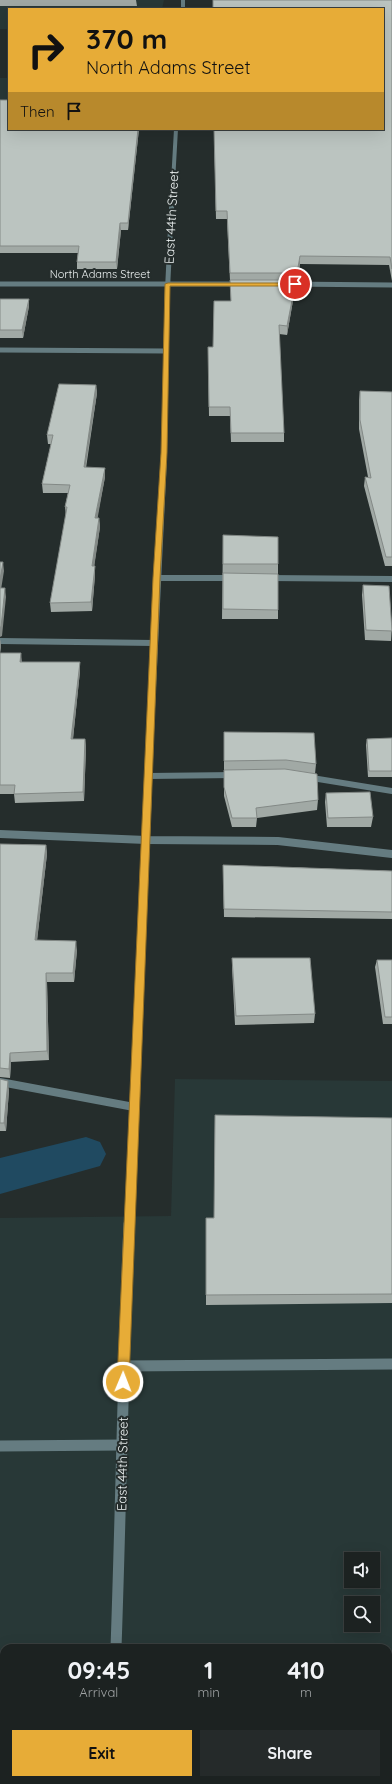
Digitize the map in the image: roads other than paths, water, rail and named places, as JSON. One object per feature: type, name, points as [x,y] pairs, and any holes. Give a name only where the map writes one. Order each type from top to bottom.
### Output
[{"type":"street","name":"East 44th Street","points":[[116,1644],[123,1445],[123,1366],[154,642],[164,453],[168,284],[176,130]]},
{"type":"street","name":"North Adams Street","points":[[0,284],[250,284]]},
{"type":"street","points":[[280,284],[392,285]]},
{"type":"street","points":[[0,350],[166,351]]},
{"type":"street","points":[[157,578],[243,578]]},
{"type":"street","points":[[259,578],[392,579]]},
{"type":"street","points":[[0,641],[154,642]]},
{"type":"street","points":[[148,776],[247,774]]},
{"type":"street","points":[[300,776],[392,791]]},
{"type":"street","points":[[0,834],[146,840],[278,841],[392,854]]},
{"type":"street","points":[[0,1082],[134,1107]]},
{"type":"street","points":[[123,1366],[392,1364]]},
{"type":"street","points":[[0,1446],[123,1445]]},
{"type":"waterway","points":[[0,1176],[86,1154]]}]
